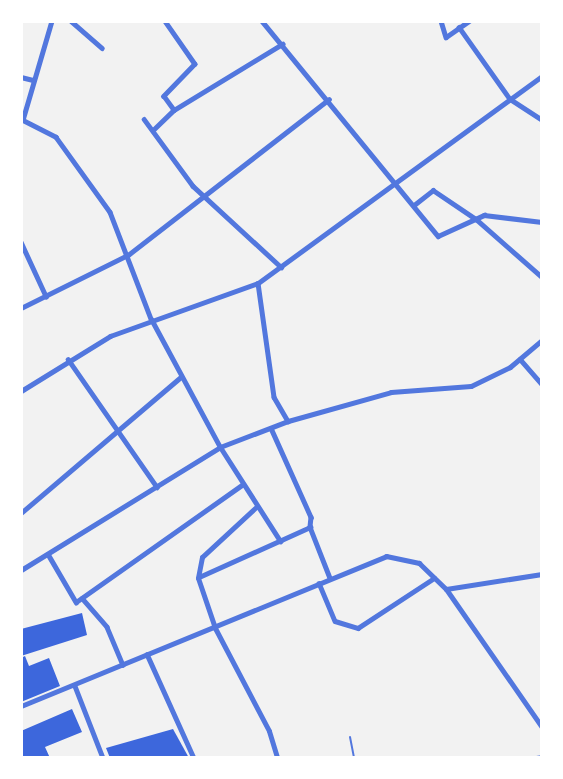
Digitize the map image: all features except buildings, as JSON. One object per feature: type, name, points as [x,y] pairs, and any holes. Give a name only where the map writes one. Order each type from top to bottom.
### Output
[{"type":"street","points":[[21,127],[51,21]]},
{"type":"street","points":[[71,21],[102,48]]},
{"type":"street","points":[[165,21],[195,64],[164,96],[174,110]]},
{"type":"street","points":[[262,21],[329,99],[438,236],[484,215],[523,216],[542,222]]},
{"type":"street","points":[[440,21],[446,37],[469,21]]},
{"type":"street","points":[[459,27],[510,99],[542,120]]},
{"type":"street","points":[[154,129],[174,110],[282,44]]},
{"type":"street","points":[[21,391],[68,359],[151,319],[258,283],[542,76]]},
{"type":"street","points":[[21,77],[33,80]]},
{"type":"street","points":[[21,308],[128,255],[329,99]]},
{"type":"street","points":[[144,119],[204,195],[281,267]]},
{"type":"street","points":[[23,120],[56,136],[110,212],[151,319],[255,508],[280,541]]},
{"type":"street","points":[[414,205],[433,190],[476,219],[542,277]]},
{"type":"street","points":[[21,243],[46,296]]},
{"type":"street","points":[[258,283],[274,397],[288,421]]},
{"type":"street","points":[[21,570],[220,447],[288,421],[391,392],[471,386],[520,359],[542,341]]},
{"type":"street","points":[[68,359],[158,487]]},
{"type":"street","points":[[520,359],[542,384]]},
{"type":"street","points":[[21,513],[181,377]]},
{"type":"street","points":[[271,428],[307,507],[310,527],[330,578]]},
{"type":"street","points":[[48,554],[76,602],[242,485]]},
{"type":"street","points":[[255,508],[202,557],[198,578],[215,628],[269,731],[277,758]]},
{"type":"street","points":[[198,578],[310,527]]},
{"type":"street","points":[[21,706],[386,556],[419,563],[446,589],[541,724]]},
{"type":"street","points":[[446,589],[542,574]]},
{"type":"street","points":[[319,583],[335,621],[358,628],[434,578]]},
{"type":"street","points":[[82,598],[107,628],[123,665]]},
{"type":"street","points":[[147,654],[194,758]]},
{"type":"street","points":[[75,686],[103,758]]},
{"type":"street","points":[[530,758],[542,756]]},
{"type":"lane","points":[[350,737],[354,758]]}]
